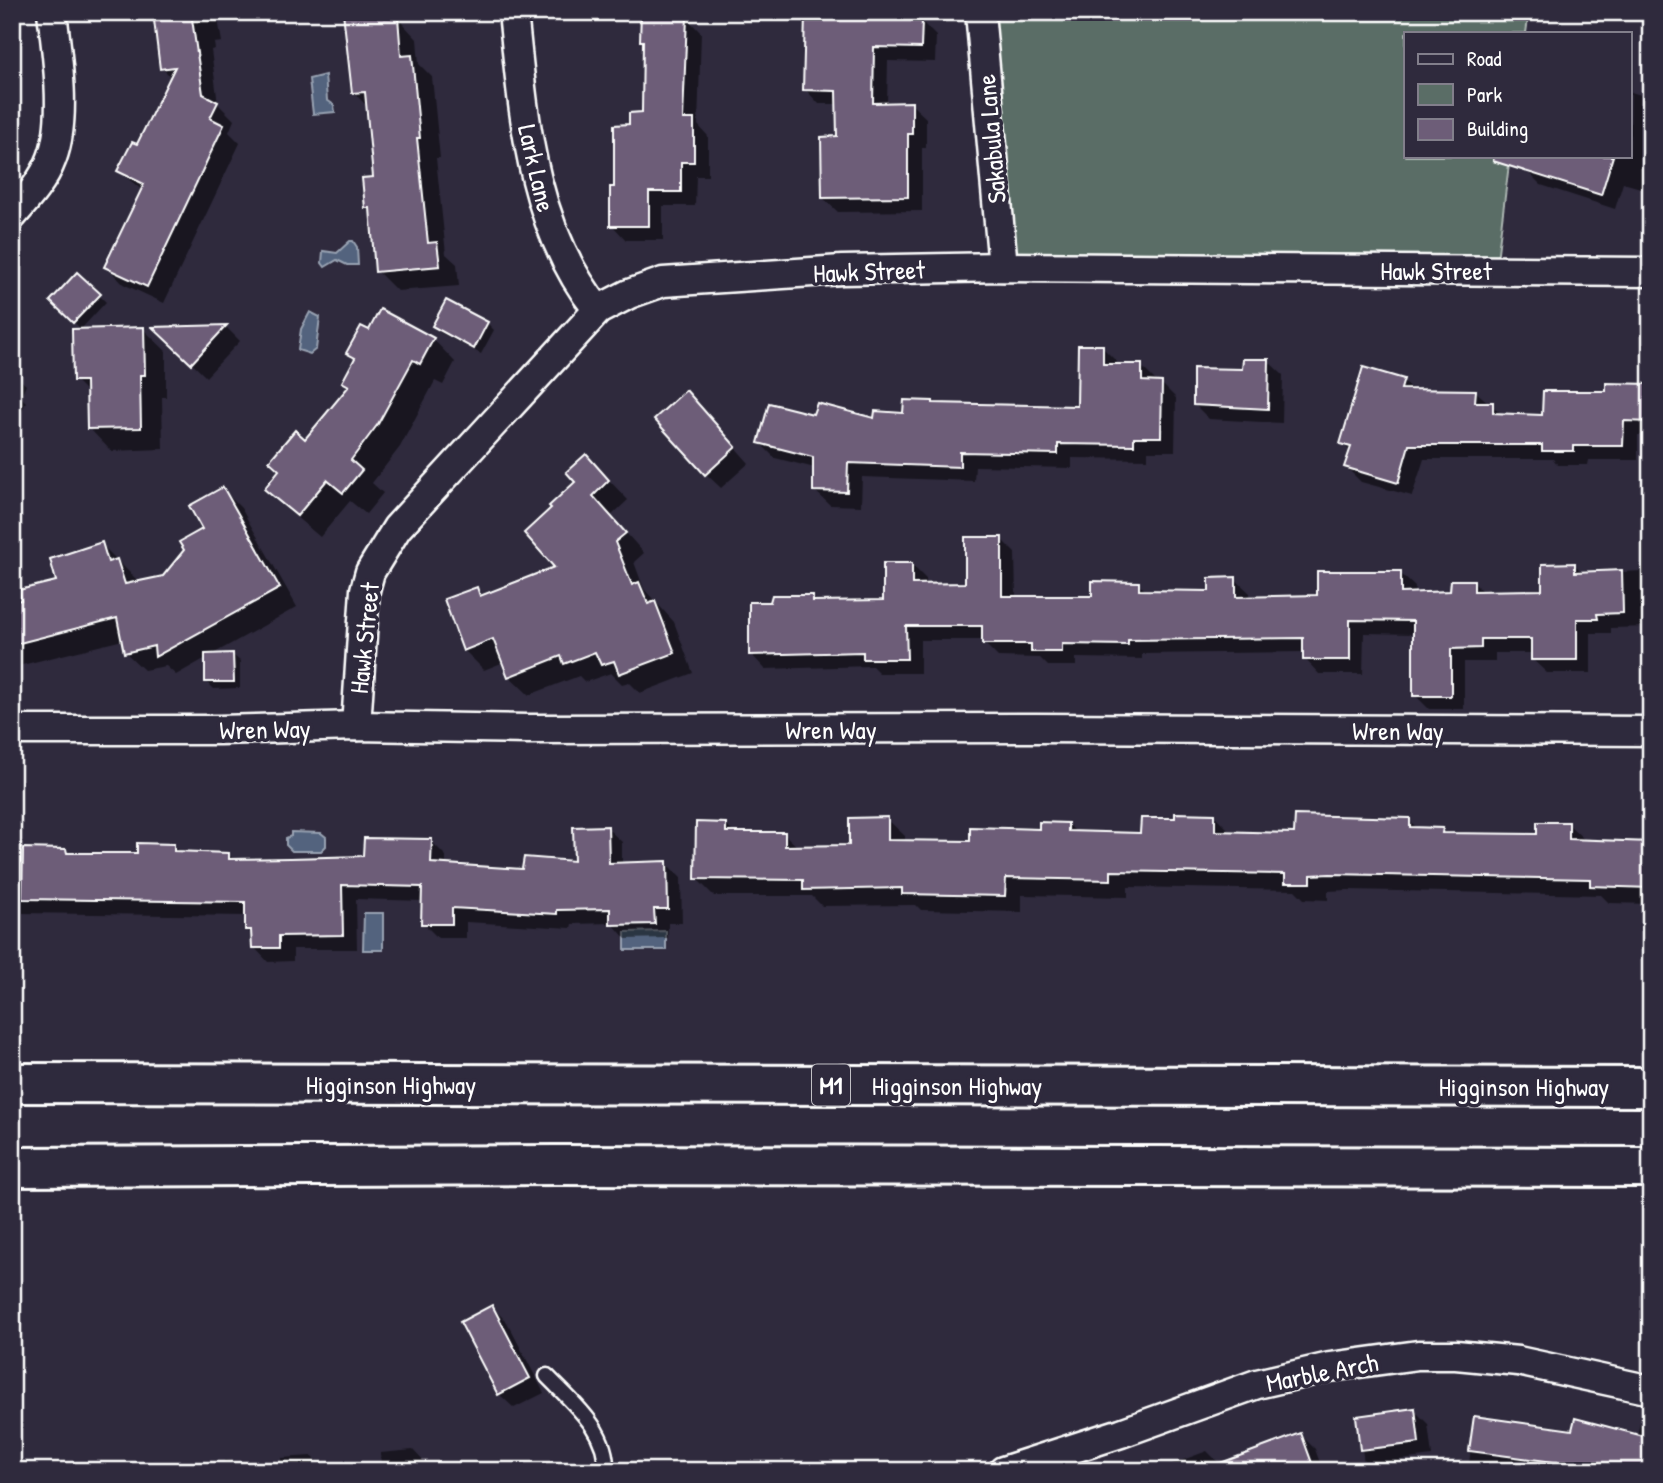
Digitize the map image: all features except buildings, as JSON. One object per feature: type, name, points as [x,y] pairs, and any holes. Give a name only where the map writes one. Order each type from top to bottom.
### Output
[{"type":"highway","name":"Higginson Highway","points":[[12,1083],[1651,1087]]},
{"type":"highway","points":[[12,1167],[1651,1167]]},
{"type":"street","points":[[12,216],[32,194],[52,159],[59,132],[58,64],[52,12]]},
{"type":"street","name":"Lark Lane","points":[[513,12],[528,144],[538,190],[564,259],[598,310]]},
{"type":"street","name":"Sakabula Lane","points":[[979,12],[1003,267]]},
{"type":"street","name":"Hawk Street","points":[[356,726],[365,590],[379,552],[431,489],[598,310],[637,290],[663,282],[842,270],[1003,267],[1651,272]]},
{"type":"street","name":"Wren Way","points":[[12,730],[219,730],[356,726],[528,729],[1651,731]]},
{"type":"street","name":"Marble Arch","points":[[1003,1471],[1121,1433],[1257,1384],[1330,1367],[1418,1355],[1456,1355],[1518,1361],[1651,1390]]},
{"type":"lane","points":[[547,1376],[592,1423],[605,1449],[606,1471]]},
{"type":"green space","points":[[987,12],[1529,12],[1526,32],[1404,32],[1404,158],[1510,158],[1497,260],[1007,259]]},
{"type":"water","points":[[325,75],[327,100],[334,105],[335,112],[313,114],[309,79]]},
{"type":"water","points":[[350,241],[357,247],[358,265],[347,265],[337,260],[325,267],[322,263],[323,251],[337,253]]},
{"type":"water","points":[[310,312],[320,317],[316,349],[310,354],[298,350],[301,329]]},
{"type":"water","points":[[291,832],[321,833],[326,837],[326,846],[321,851],[292,851],[286,845],[286,838],[291,836]]},
{"type":"water","points":[[364,913],[383,913],[383,950],[363,950]]},
{"type":"water","points":[[666,931],[666,950],[625,950],[625,932]]}]
